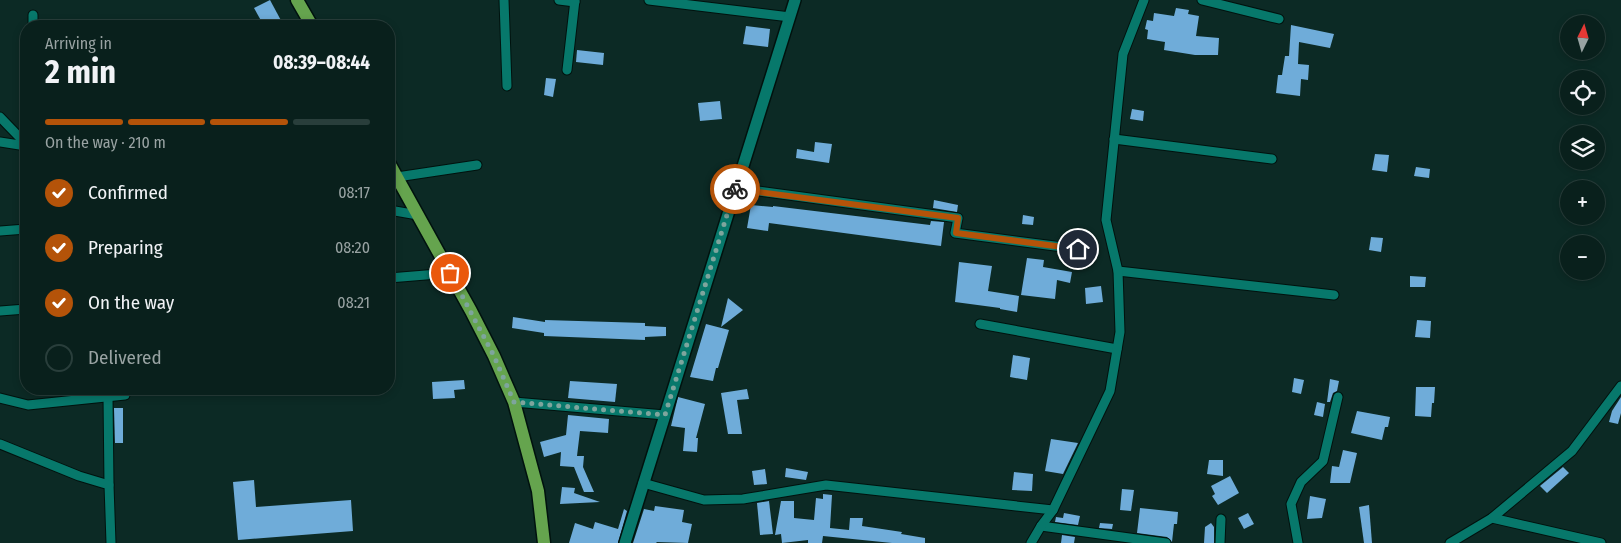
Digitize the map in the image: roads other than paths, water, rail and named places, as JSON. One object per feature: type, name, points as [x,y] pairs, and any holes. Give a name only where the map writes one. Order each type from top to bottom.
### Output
[{"type":"main road","points":[[297,0],[309,20]]},
{"type":"main road","points":[[395,174],[494,356],[514,402],[538,491],[544,543]]},
{"type":"street","points":[[504,0],[507,86]]},
{"type":"street","points":[[559,0],[575,1],[567,70]]},
{"type":"street","points":[[649,0],[790,17]]},
{"type":"street","points":[[625,543],[796,0]]},
{"type":"street","points":[[1031,543],[1053,510],[1110,391],[1120,332],[1118,272],[1106,220],[1123,54],[1144,0]]},
{"type":"street","points":[[1202,0],[1279,19]]},
{"type":"street","points":[[33,15],[33,20]]},
{"type":"street","points":[[0,117],[20,139]]},
{"type":"street","points":[[1114,139],[1272,159]]},
{"type":"street","points":[[0,142],[20,144]]},
{"type":"street","points":[[397,177],[477,165]]},
{"type":"street","points":[[736,188],[958,218],[956,233],[1078,249]]},
{"type":"street","points":[[395,211],[418,216]]},
{"type":"street","points":[[0,231],[20,229]]},
{"type":"street","points":[[1118,272],[1334,295]]},
{"type":"street","points":[[395,278],[450,273]]},
{"type":"street","points":[[0,311],[20,309]]},
{"type":"street","points":[[980,324],[1117,349]]},
{"type":"street","points":[[1450,543],[1492,518],[1572,451],[1621,386]]},
{"type":"street","points":[[0,398],[28,405],[125,395]]},
{"type":"street","points":[[108,397],[111,543]]},
{"type":"street","points":[[1298,543],[1291,504],[1300,482],[1323,461],[1338,397]]},
{"type":"street","points":[[514,402],[665,415]]},
{"type":"street","points":[[0,444],[109,486]]},
{"type":"street","points":[[643,483],[704,500],[743,499],[826,485],[1053,510]]},
{"type":"street","points":[[1492,518],[1601,543]]},
{"type":"street","points":[[1220,543],[1221,519]]},
{"type":"street","points":[[1041,526],[1166,543]]}]
